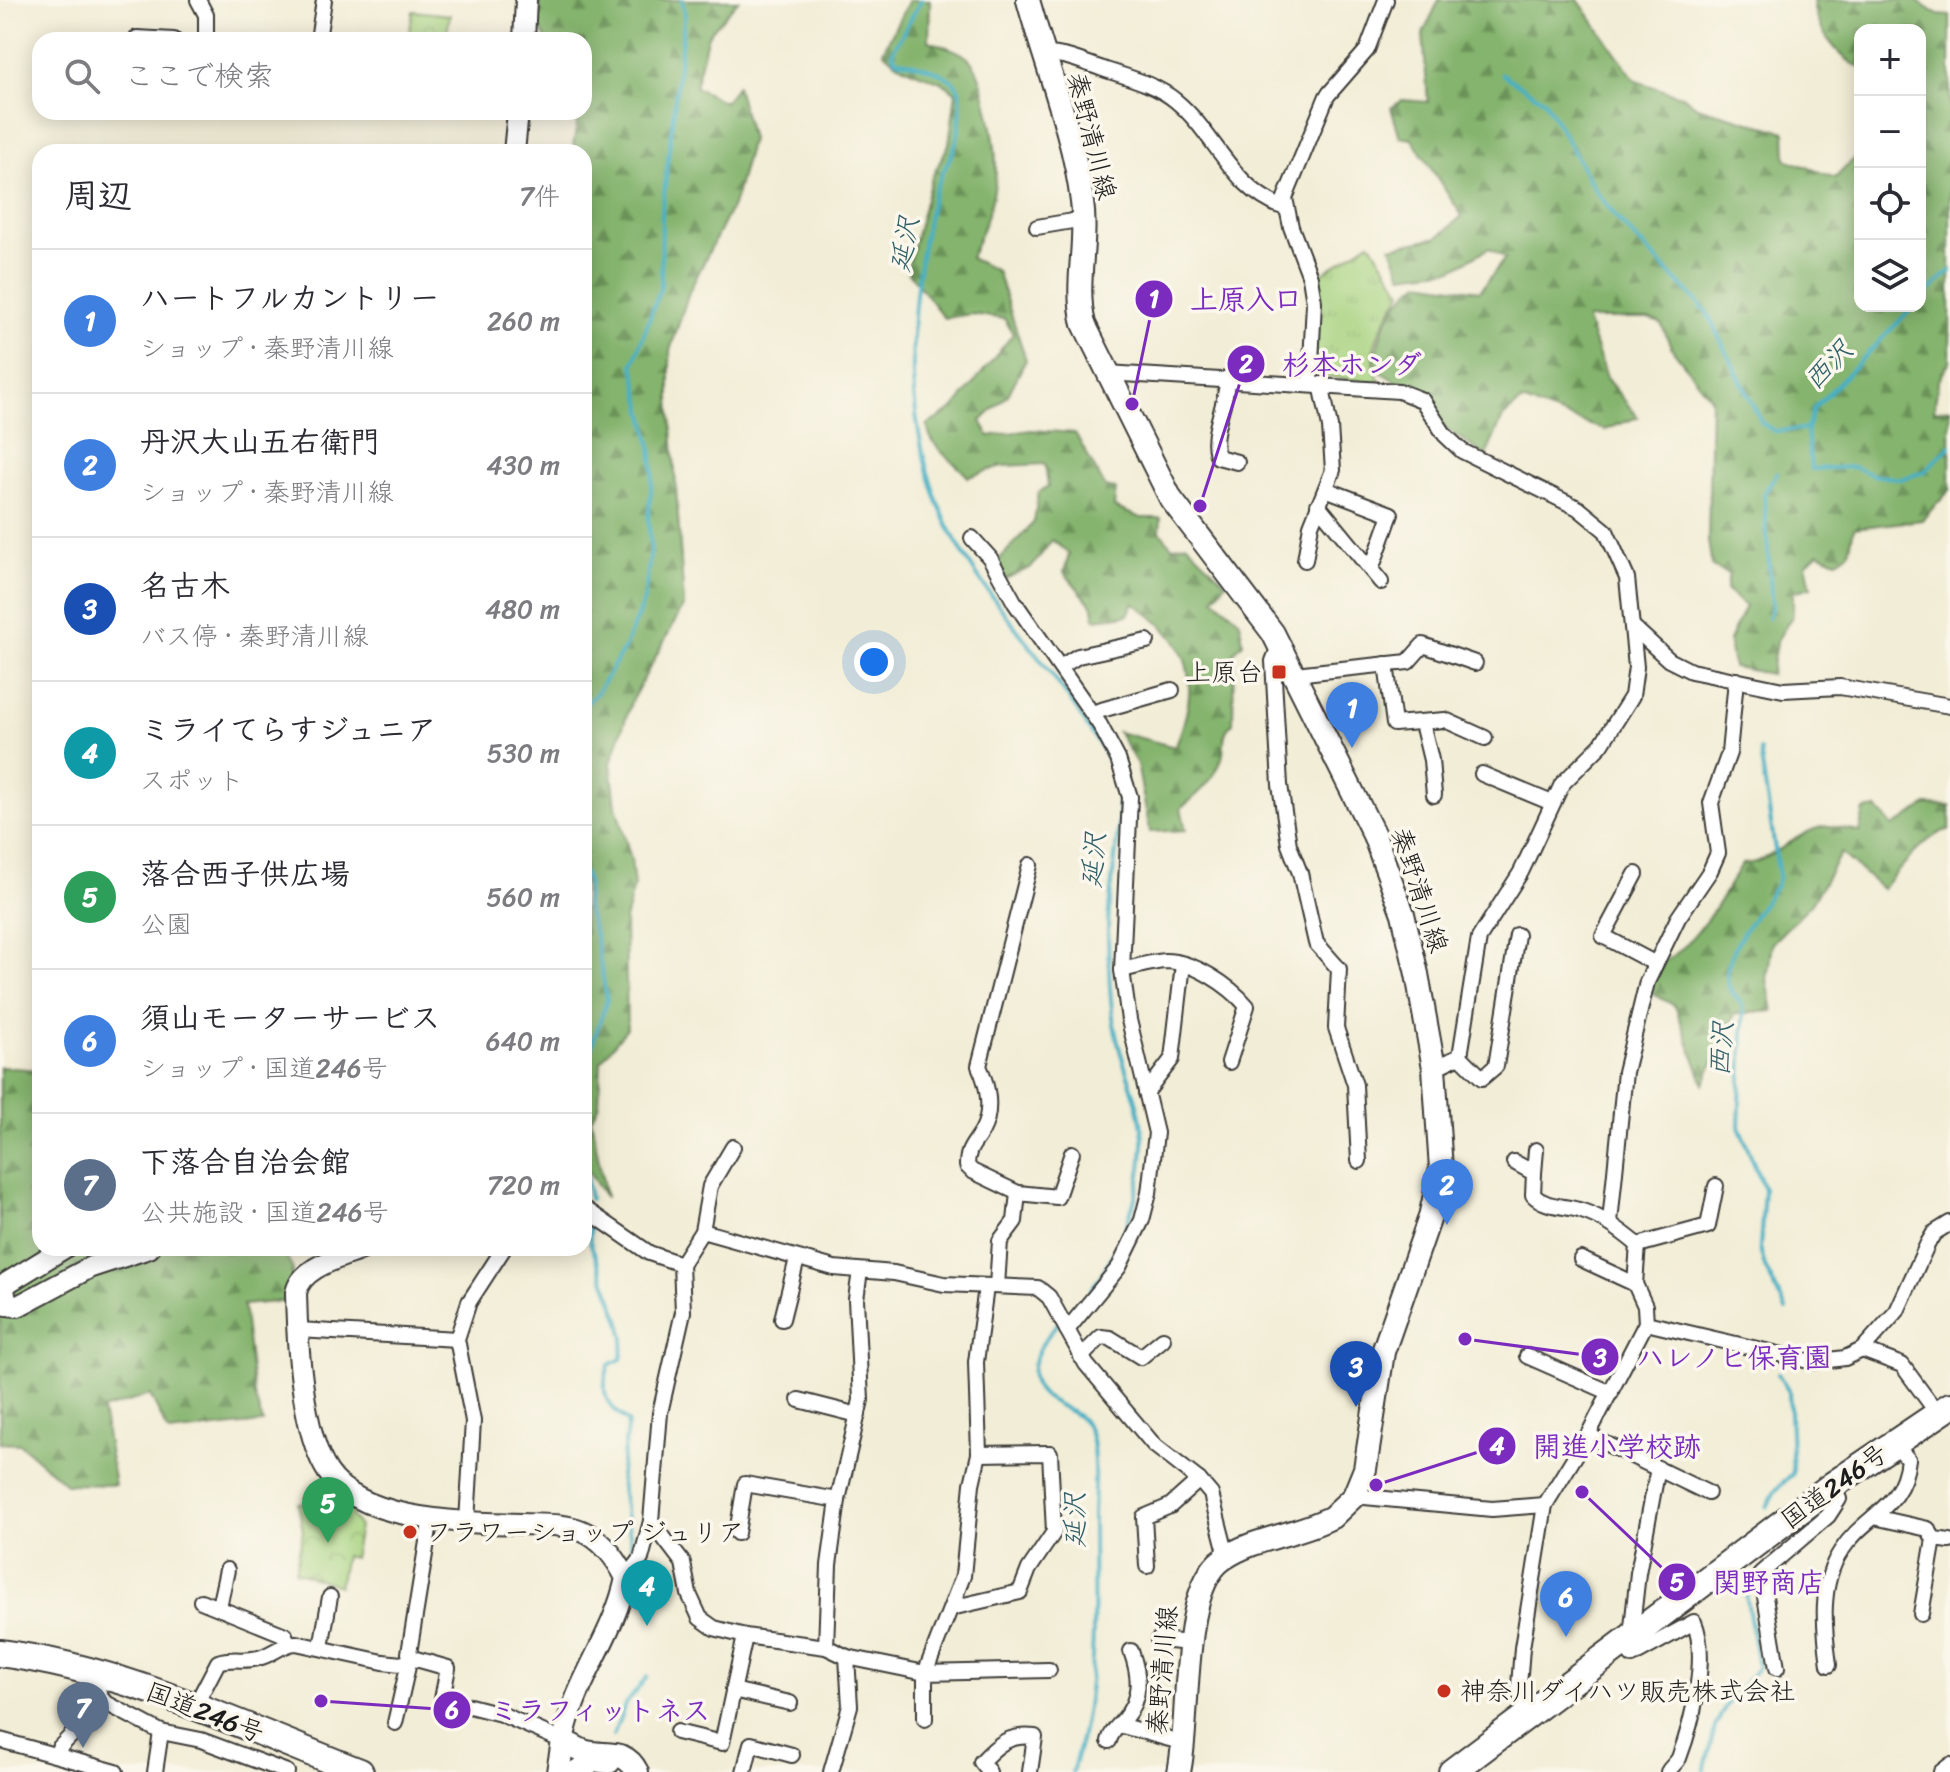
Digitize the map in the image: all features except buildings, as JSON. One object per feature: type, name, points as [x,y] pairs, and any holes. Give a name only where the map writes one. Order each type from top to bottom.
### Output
[{"type":"highway","name":"国道246号","points":[[1452,1772],[1833,1485],[1944,1410]]},
{"type":"highway","name":"国道246号","points":[[0,1653],[68,1665],[194,1708],[360,1772]]},
{"type":"main road","name":"秦野清川線","points":[[1028,0],[1075,165],[1084,219],[1081,314],[1107,373],[1171,499],[1245,592],[1279,646],[1365,814],[1403,914],[1434,1068],[1441,1169],[1430,1217],[1383,1352],[1369,1455],[1354,1496],[1332,1517],[1227,1556],[1219,1561],[1198,1590],[1179,1772]]},
{"type":"main road","points":[[558,1772],[563,1741],[585,1752],[618,1754],[635,1769]]},
{"type":"main road","points":[[576,1772],[595,1760],[635,1769]]},
{"type":"street","points":[[198,0],[206,15],[206,32]]},
{"type":"street","points":[[319,32],[324,0]]},
{"type":"street","points":[[524,32],[526,0]]},
{"type":"street","points":[[1305,560],[1318,505],[1328,490],[1333,447],[1315,384],[1314,302],[1310,277],[1285,208],[1285,198],[1327,96],[1367,50],[1386,0]]},
{"type":"street","points":[[1043,54],[1059,54],[1143,82],[1173,98],[1240,178],[1267,202],[1285,208]]},
{"type":"street","points":[[515,144],[517,120]]},
{"type":"street","points":[[1037,227],[1084,219]]},
{"type":"street","points":[[1107,373],[1399,391],[1422,400],[1436,416],[1445,435],[1462,451],[1578,508],[1606,531],[1623,563],[1636,667],[1632,696],[1601,745],[1572,771],[1552,803],[1521,872],[1479,938],[1460,1056]]},
{"type":"street","points":[[1227,378],[1227,392],[1214,448],[1218,457],[1237,462]]},
{"type":"street","points":[[1328,490],[1391,514],[1371,570]]},
{"type":"street","points":[[1318,505],[1381,582]]},
{"type":"street","points":[[972,538],[990,558],[1015,603],[1095,716],[1118,759],[1130,797],[1122,970],[1156,1133],[1149,1193],[1142,1220],[1119,1267],[1067,1330]]},
{"type":"street","points":[[1632,626],[1669,660],[1691,671],[1797,691],[1840,687],[1950,706]]},
{"type":"street","points":[[1062,666],[1078,656],[1115,653],[1147,641]]},
{"type":"street","points":[[1296,679],[1304,673],[1408,662],[1423,645],[1475,663]]},
{"type":"street","points":[[1279,646],[1273,661],[1280,785],[1286,832],[1316,943],[1339,969],[1336,1028],[1355,1085],[1359,1161]]},
{"type":"street","points":[[1386,664],[1394,724],[1445,720],[1485,738]]},
{"type":"street","points":[[1610,1222],[1626,1063],[1654,963],[1718,853],[1711,803],[1729,753],[1736,680]]},
{"type":"street","points":[[1095,716],[1098,711],[1141,704],[1172,690]]},
{"type":"street","points":[[1422,723],[1431,760],[1434,795]]},
{"type":"street","points":[[1482,774],[1552,803]]},
{"type":"street","points":[[1030,865],[979,1066],[989,1095],[982,1131],[970,1144],[967,1166],[1018,1193],[1057,1197],[1071,1173],[1072,1153]]},
{"type":"street","points":[[1628,880],[1603,936],[1654,963]]},
{"type":"street","points":[[1460,1056],[1482,1078],[1496,1066],[1517,935]]},
{"type":"street","points":[[1122,970],[1166,961],[1183,964],[1225,988],[1247,1006],[1229,1062]]},
{"type":"street","points":[[1146,1093],[1172,1059],[1183,964]]},
{"type":"street","points":[[1434,1068],[1460,1056]]},
{"type":"street","points":[[194,1708],[218,1662],[229,1658],[262,1658],[288,1643],[321,1647],[383,1662],[411,1661],[448,1668],[442,1699],[501,1714],[563,1741],[571,1707],[618,1609],[626,1578],[641,1559],[651,1521],[660,1413],[683,1312],[681,1264],[702,1231],[710,1186],[733,1147]]},
{"type":"street","points":[[1536,1150],[1533,1195],[1541,1203],[1580,1210],[1610,1222],[1638,1245]]},
{"type":"street","points":[[1514,1162],[1534,1173]]},
{"type":"street","points":[[925,1719],[925,1673],[963,1576],[972,1484],[979,1454],[976,1362],[1000,1241],[1015,1221],[1018,1193]]},
{"type":"street","points":[[1638,1245],[1708,1226],[1709,1193]]},
{"type":"street","points":[[592,1214],[649,1253],[681,1264]]},
{"type":"street","points":[[1646,1323],[1813,1362],[1845,1358],[1862,1350],[1897,1311],[1934,1233],[1950,1223]]},
{"type":"street","points":[[702,1231],[797,1259],[860,1271],[991,1286],[1038,1288],[1055,1307],[1081,1357],[1154,1445],[1199,1480],[1211,1494],[1227,1556]]},
{"type":"street","points":[[1524,1718],[1519,1686],[1522,1648],[1545,1505],[1588,1435],[1646,1323],[1645,1306],[1635,1284],[1638,1245]]},
{"type":"street","points":[[51,1256],[7,1283],[4,1290],[7,1305],[18,1306],[91,1267],[125,1256]]},
{"type":"street","points":[[345,1256],[313,1270],[298,1284],[298,1330],[310,1420],[320,1457],[329,1474],[356,1499],[431,1517],[467,1522],[571,1527],[598,1540],[626,1578]]},
{"type":"street","points":[[467,1522],[473,1421],[457,1339],[469,1302],[499,1256]]},
{"type":"street","points":[[782,1319],[797,1259]]},
{"type":"street","points":[[1581,1259],[1635,1284]]},
{"type":"street","points":[[826,1647],[827,1592],[838,1500],[861,1400],[856,1299],[860,1271]]},
{"type":"street","points":[[298,1330],[457,1339]]},
{"type":"street","points":[[1081,1357],[1101,1337],[1141,1357],[1163,1339]]},
{"type":"street","points":[[1862,1350],[1902,1365],[1944,1410]]},
{"type":"street","points":[[1527,1356],[1611,1393]]},
{"type":"street","points":[[799,1400],[858,1415]]},
{"type":"street","points":[[1588,1435],[1708,1493]]},
{"type":"street","points":[[1829,1665],[1823,1622],[1825,1600],[1840,1552],[1895,1499],[1906,1478],[1908,1459],[1894,1443]]},
{"type":"street","points":[[951,1608],[1020,1592],[1029,1569],[1054,1532],[1049,1448],[979,1454]]},
{"type":"street","points":[[1658,1468],[1626,1640],[1632,1656],[1694,1622],[1698,1633],[1700,1686],[1678,1762],[1668,1772]]},
{"type":"street","points":[[737,1533],[745,1478],[838,1500]]},
{"type":"street","points":[[1147,1566],[1144,1517],[1170,1506],[1199,1480]]},
{"type":"street","points":[[1777,1668],[1761,1573],[1828,1516],[1839,1499],[1833,1485]]},
{"type":"street","points":[[1354,1496],[1503,1510],[1545,1505]]},
{"type":"street","points":[[395,1723],[411,1661],[409,1653],[431,1517]]},
{"type":"street","points":[[1874,1517],[1928,1529],[1934,1539],[1921,1614]]},
{"type":"street","points":[[651,1521],[683,1563],[689,1594],[700,1618],[714,1628],[745,1636],[826,1647],[847,1657],[925,1673],[1049,1670]]},
{"type":"street","points":[[1934,1539],[1950,1541]]},
{"type":"street","points":[[219,1607],[227,1570]]},
{"type":"street","points":[[321,1647],[330,1597]]},
{"type":"street","points":[[201,1601],[285,1635],[288,1643]]},
{"type":"street","points":[[677,1732],[720,1748],[745,1636]]},
{"type":"street","points":[[1158,1640],[1191,1643]]},
{"type":"street","points":[[1109,1741],[1134,1707],[1139,1672],[1131,1651]]},
{"type":"street","points":[[831,1772],[850,1706],[847,1657]]},
{"type":"street","points":[[95,1686],[104,1702],[161,1732],[201,1740],[287,1772]]},
{"type":"street","points":[[733,1690],[790,1703]]},
{"type":"street","points":[[57,1755],[104,1702]]},
{"type":"street","points":[[1119,1725],[1184,1743]]},
{"type":"street","points":[[155,1772],[161,1732]]},
{"type":"street","points":[[989,1772],[981,1762],[999,1743],[1016,1735],[1035,1737],[1030,1772]]},
{"type":"street","points":[[0,1740],[116,1772]]},
{"type":"street","points":[[744,1772],[751,1744],[792,1755]]},
{"type":"street","points":[[1941,1772],[1950,1765]]},
{"type":"green space","points":[[540,0],[739,0],[708,35],[695,87],[724,102],[737,86],[751,139],[735,200],[689,292],[670,351],[670,398],[684,605],[632,700],[611,763],[616,806],[631,859],[634,886],[625,920],[627,1028],[601,1061],[599,1104],[592,1117],[592,144],[573,144],[578,120],[592,120],[592,32],[542,32],[539,27]]},
{"type":"green space","points":[[909,0],[930,0],[929,41],[960,53],[977,70],[992,127],[995,183],[987,217],[970,258],[997,271],[1026,360],[1008,395],[981,421],[989,436],[1031,430],[1075,433],[1105,487],[1116,489],[1114,507],[1141,518],[1161,518],[1160,531],[1172,547],[1186,543],[1226,583],[1214,598],[1240,621],[1243,643],[1234,652],[1233,723],[1225,735],[1222,758],[1215,773],[1181,808],[1186,830],[1150,832],[1137,764],[1118,732],[1175,747],[1188,703],[1187,665],[1180,648],[1153,617],[1133,603],[1128,615],[1095,619],[1093,607],[1064,572],[1069,554],[1052,540],[1032,567],[1005,579],[994,565],[1034,522],[1038,493],[1048,486],[1045,464],[1002,466],[968,477],[938,448],[929,434],[927,425],[953,409],[1013,334],[1005,319],[972,314],[944,318],[907,270],[931,179],[949,144],[956,93],[939,81],[902,66],[883,51]]},
{"type":"green space","points":[[1439,0],[1578,0],[1636,81],[1684,97],[1697,107],[1785,132],[1786,159],[1835,178],[1854,159],[1854,312],[1926,312],[1926,24],[1854,24],[1854,65],[1828,40],[1814,10],[1813,0],[1915,0],[1938,15],[1950,16],[1950,361],[1938,382],[1934,411],[1950,408],[1950,490],[1922,520],[1854,528],[1849,552],[1836,561],[1818,553],[1806,564],[1811,587],[1793,592],[1793,615],[1776,642],[1771,674],[1733,667],[1729,641],[1745,606],[1726,590],[1729,574],[1712,567],[1708,541],[1711,399],[1672,349],[1661,323],[1648,319],[1587,319],[1606,378],[1638,417],[1605,430],[1522,401],[1503,417],[1486,456],[1447,429],[1410,390],[1374,368],[1387,320],[1409,291],[1420,282],[1480,291],[1505,258],[1489,248],[1453,269],[1402,275],[1391,247],[1438,237],[1462,216],[1412,139],[1400,137],[1391,108],[1402,100],[1428,102],[1423,34]]},
{"type":"green space","points":[[413,11],[450,15],[447,32],[409,32]]},
{"type":"green space","points":[[1370,242],[1402,292],[1382,325],[1375,348],[1376,371],[1381,383],[1319,376],[1315,369],[1315,278]]},
{"type":"green space","points":[[1927,805],[1950,806],[1950,830],[1923,845],[1882,889],[1841,853],[1812,903],[1772,943],[1767,980],[1773,1011],[1735,1014],[1704,1084],[1675,1006],[1650,992],[1659,963],[1671,957],[1695,935],[1742,864],[1765,858],[1816,828],[1832,826],[1859,832],[1864,810],[1877,808],[1893,827]]},
{"type":"green space","points":[[0,1067],[32,1069],[32,1256],[286,1256],[293,1270],[286,1301],[243,1305],[254,1395],[263,1423],[169,1433],[150,1395],[102,1410],[115,1485],[66,1484],[20,1444],[0,1443]]},
{"type":"green space","points":[[592,1124],[606,1198],[592,1177]]},
{"type":"green space","points":[[334,1489],[353,1505],[352,1516],[359,1527],[353,1558],[345,1556],[339,1586],[295,1571],[303,1531],[298,1503],[327,1506]]},
{"type":"waterway","points":[[592,698],[624,649],[644,600],[651,549],[648,518],[653,472],[651,446],[633,365],[661,286],[662,211],[685,13],[682,0]]},
{"type":"waterway","name":"延沢","points":[[921,0],[892,53],[895,59],[928,68],[952,80],[959,91],[960,107],[955,146],[933,196],[914,311],[914,389],[926,465],[938,503],[968,562],[1067,695],[1100,745],[1113,770],[1117,787],[1118,828],[1108,932],[1111,996],[1119,1048],[1137,1103],[1143,1146],[1134,1204],[1111,1258],[1090,1291]]},
{"type":"waterway","points":[[1502,74],[1545,101],[1595,190],[1620,222],[1706,311],[1762,423],[1774,431],[1807,429]]},
{"type":"waterway","name":"西沢","points":[[1926,294],[1950,271]]},
{"type":"waterway","name":"西沢","points":[[1908,312],[1814,408],[1807,429],[1811,469],[1854,467],[1873,475],[1901,479],[1924,472],[1950,446]]},
{"type":"waterway","name":"西沢","points":[[1768,618],[1772,607],[1764,494],[1777,473]]},
{"type":"waterway","name":"西沢","points":[[1760,751],[1779,876],[1776,886],[1742,934],[1729,963],[1727,976],[1730,990],[1744,1008],[1739,1126],[1764,1189],[1760,1248],[1765,1267],[1786,1310]]},
{"type":"waterway","points":[[592,925],[607,1000],[592,1045]]},
{"type":"waterway","points":[[592,1247],[624,1338],[621,1359],[609,1365],[605,1391],[614,1410],[628,1422],[620,1477],[632,1547]]},
{"type":"waterway","name":"延沢","points":[[1065,1316],[1085,1298]]},
{"type":"waterway","name":"延沢","points":[[1059,1322],[1035,1358],[1033,1378],[1044,1396],[1084,1422],[1091,1437],[1094,1460],[1091,1678],[1081,1741],[1072,1772]]},
{"type":"waterway","name":"西沢","points":[[1767,1507],[1775,1491],[1793,1473],[1789,1392],[1778,1374]]},
{"type":"waterway","name":"西沢","points":[[1704,1772],[1715,1727],[1725,1707],[1758,1667],[1746,1593]]},
{"type":"waterway","points":[[613,1736],[625,1705],[647,1677]]},
{"type":"place","name":"上原入口","points":[[1132,404]]},
{"type":"place","name":"杉本ホンダ","points":[[1200,506]]},
{"type":"place","name":"上原台","points":[[1279,672]]},
{"type":"place","name":"ハートフルカントリー","points":[[1352,748]]},
{"type":"place","name":"丹沢大山五右衛門","points":[[1447,1225]]},
{"type":"place","name":"ハレノヒ保育園","points":[[1465,1339]]},
{"type":"place","name":"名古木","points":[[1356,1407]]},
{"type":"place","name":"開進小学校跡","points":[[1376,1485]]},
{"type":"place","name":"関野商店","points":[[1582,1492]]},
{"type":"place","name":"フラワーショップ ジュリア","points":[[410,1532]]},
{"type":"place","name":"落合西子供広場","points":[[328,1543]]},
{"type":"place","name":"ミライてらすジュニア","points":[[647,1626]]},
{"type":"place","name":"須山モーターサービス","points":[[1566,1637]]},
{"type":"place","name":"神奈川ダイハツ販売株式会社","points":[[1444,1691]]},
{"type":"place","name":"ミラフィットネス","points":[[321,1701]]},
{"type":"place","name":"下落合自治会館","points":[[83,1748]]}]
